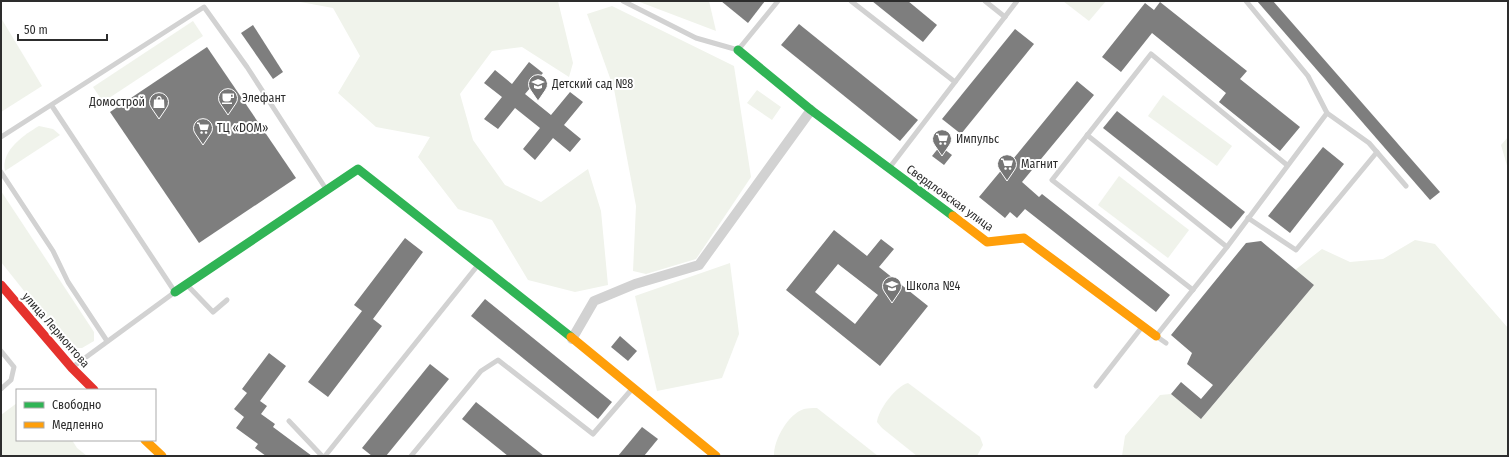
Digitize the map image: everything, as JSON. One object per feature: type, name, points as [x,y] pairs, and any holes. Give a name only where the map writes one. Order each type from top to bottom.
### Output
[{"type":"street","name":"Свердловская улица","points":[[738,50],[811,110],[987,242],[1024,238],[1156,336]]},
{"type":"street","points":[[572,339],[594,301],[635,284],[699,265],[811,110]]},
{"type":"street","points":[[175,292],[358,168],[716,456]]},
{"type":"street","name":"улица Лермонтова","points":[[1,285],[72,368],[93,389]]},
{"type":"street","points":[[146,441],[162,456]]},
{"type":"lane","points":[[623,1],[696,38],[738,50],[778,1]]},
{"type":"lane","points":[[851,1],[955,82]]},
{"type":"lane","points":[[984,1],[1004,18]]},
{"type":"lane","points":[[888,168],[1017,1]]},
{"type":"lane","points":[[1246,1],[1308,76],[1327,113],[1369,143],[1406,186]]},
{"type":"lane","points":[[1,137],[52,106],[204,7],[247,67],[326,190]]},
{"type":"lane","points":[[1193,290],[1052,180],[1151,54],[1287,165]]},
{"type":"lane","points":[[52,106],[175,292],[72,368]]},
{"type":"lane","points":[[1166,343],[1156,336],[1227,247],[1327,113]]},
{"type":"lane","points":[[1087,135],[1227,247]]},
{"type":"lane","points":[[1248,218],[1296,250],[1377,152]]},
{"type":"lane","points":[[1,172],[53,251],[68,282],[107,341]]},
{"type":"lane","points":[[325,456],[479,264]]},
{"type":"lane","points":[[186,284],[213,312],[227,300]]},
{"type":"lane","points":[[1096,386],[1143,326]]},
{"type":"lane","points":[[1,351],[14,367],[11,380],[1,389]]},
{"type":"lane","points":[[411,456],[481,372],[498,360],[593,434],[633,388]]},
{"type":"lane","points":[[289,421],[322,456]]},
{"type":"shaded area","points":[[295,1],[558,1],[573,63],[569,77],[522,47],[492,51],[460,94],[473,140],[505,185],[541,202],[588,169],[601,211],[608,285],[575,292],[528,280],[492,220],[458,209],[418,157],[430,137],[376,127],[338,93],[360,56],[333,8]]},
{"type":"shaded area","points":[[637,1],[709,1],[716,31]]},
{"type":"shaded area","points":[[1063,1],[1106,1],[1089,21]]},
{"type":"shaded area","points":[[612,6],[734,66],[751,177],[696,259],[646,274],[633,271],[636,206],[614,89],[587,14]]},
{"type":"shaded area","points":[[1,18],[42,86],[1,112]]},
{"type":"shaded area","points":[[193,21],[203,36],[103,102],[93,87]]},
{"type":"shaded area","points":[[757,90],[781,107],[772,120],[747,103]]},
{"type":"shaded area","points":[[1163,95],[1232,146],[1217,166],[1148,116]]},
{"type":"shaded area","points":[[39,126],[53,129],[60,135],[5,171],[4,164],[10,150],[21,138]]},
{"type":"shaded area","points":[[1508,137],[1508,169],[1501,145]]},
{"type":"shaded area","points":[[1119,176],[1189,230],[1168,258],[1098,205]]},
{"type":"shaded area","points":[[1,191],[94,332],[94,341],[82,348],[72,348],[64,341],[1,262]]},
{"type":"shaded area","points":[[1415,240],[1435,244],[1508,328],[1508,456],[1122,456],[1125,436],[1160,395],[1171,394],[1202,418],[1314,285],[1295,270],[1322,249],[1350,262],[1383,259]]},
{"type":"shaded area","points":[[730,263],[739,334],[722,378],[657,391],[635,296]]},
{"type":"shaded area","points":[[908,383],[980,437],[983,445],[977,456],[917,456],[882,428],[877,422],[884,405],[893,393]]},
{"type":"shaded area","points":[[16,404],[16,441],[73,441],[77,448],[87,456],[1,456],[1,415]]},
{"type":"shaded area","points":[[817,408],[878,456],[774,456],[774,450],[779,436],[792,416],[804,409]]},
{"type":"building","points":[[721,1],[765,1],[748,23]]},
{"type":"building","points":[[872,1],[908,1],[937,25],[923,42]]},
{"type":"building","points":[[1257,1],[1273,1],[1440,192],[1430,200]]},
{"type":"building","points":[[1160,2],[1247,71],[1240,79],[1300,127],[1280,151],[1219,102],[1226,93],[1152,33],[1121,72],[1102,57],[1145,3],[1154,10]]},
{"type":"building","points":[[799,24],[918,120],[900,141],[781,45]]},
{"type":"building","points":[[253,25],[283,72],[273,79],[241,33]]},
{"type":"building","points":[[1015,29],[1034,44],[961,134],[942,119]]},
{"type":"building","name":"ТЦ «DOM»","points":[[207,47],[296,178],[199,243],[110,112]]},
{"type":"building","points":[[529,62],[543,73],[525,94],[551,115],[570,92],[583,102],[564,125],[581,139],[570,152],[553,138],[535,160],[523,149],[540,128],[515,108],[498,129],[484,119],[502,97],[484,83],[495,70],[512,84]]},
{"type":"building","points":[[1077,81],[1094,95],[1022,182],[1039,197],[1042,194],[1170,295],[1156,312],[1025,209],[1017,218],[1010,212],[1005,218],[979,197],[1004,167],[1005,169]]},
{"type":"building","points":[[1117,111],[1245,212],[1231,229],[1103,128]]},
{"type":"building","name":"Импульс","points":[[940,146],[952,155],[944,165],[932,156]]},
{"type":"building","points":[[1323,147],[1344,164],[1290,233],[1268,216]]},
{"type":"building","points":[[834,230],[867,256],[881,239],[894,249],[879,267],[928,306],[880,366],[786,290]],"holes":[[[838,264],[878,295],[855,324],[815,292]]]},
{"type":"building","points":[[405,238],[423,252],[373,319],[382,326],[328,397],[308,382],[362,311],[354,305]]},
{"type":"building","points":[[1261,241],[1314,285],[1201,419],[1171,394],[1181,382],[1201,399],[1213,385],[1187,364],[1192,353],[1171,335],[1246,243]]},
{"type":"building","points":[[485,299],[612,402],[598,419],[471,316]]},
{"type":"building","points":[[620,336],[637,351],[628,361],[611,347]]},
{"type":"building","points":[[269,353],[286,366],[260,401],[267,406],[261,414],[275,424],[273,427],[312,456],[266,456],[255,448],[258,444],[236,428],[244,417],[234,409],[247,393],[242,389]]},
{"type":"building","points":[[430,364],[449,379],[386,456],[372,456],[362,448]]},
{"type":"building","points":[[476,402],[544,456],[508,456],[462,419]]},
{"type":"building","points":[[642,427],[658,439],[644,456],[618,456]]},
{"type":"traffic: fast","points":[[738,50],[811,110],[953,216]]},
{"type":"traffic: fast","points":[[175,292],[358,169],[571,337]]},
{"type":"traffic: slow","points":[[953,216],[987,242],[1024,238],[1156,336]]},
{"type":"traffic: slow","points":[[571,337],[716,456]]},
{"type":"traffic: slow","points":[[146,441],[162,456]]},
{"type":"traffic: jam","points":[[1,285],[72,368],[93,389]]},
{"type":"place","name":"Детский сад №8","points":[[538,101]]},
{"type":"place","name":"Элефант","points":[[228,115]]},
{"type":"place","name":"Домострой","points":[[159,119]]},
{"type":"place","name":"ТЦ «DOM»","points":[[203,145]]},
{"type":"place","name":"Импульс","points":[[942,156]]},
{"type":"place","name":"Магнит","points":[[1007,181]]},
{"type":"place","name":"Школа №4","points":[[892,303]]}]
